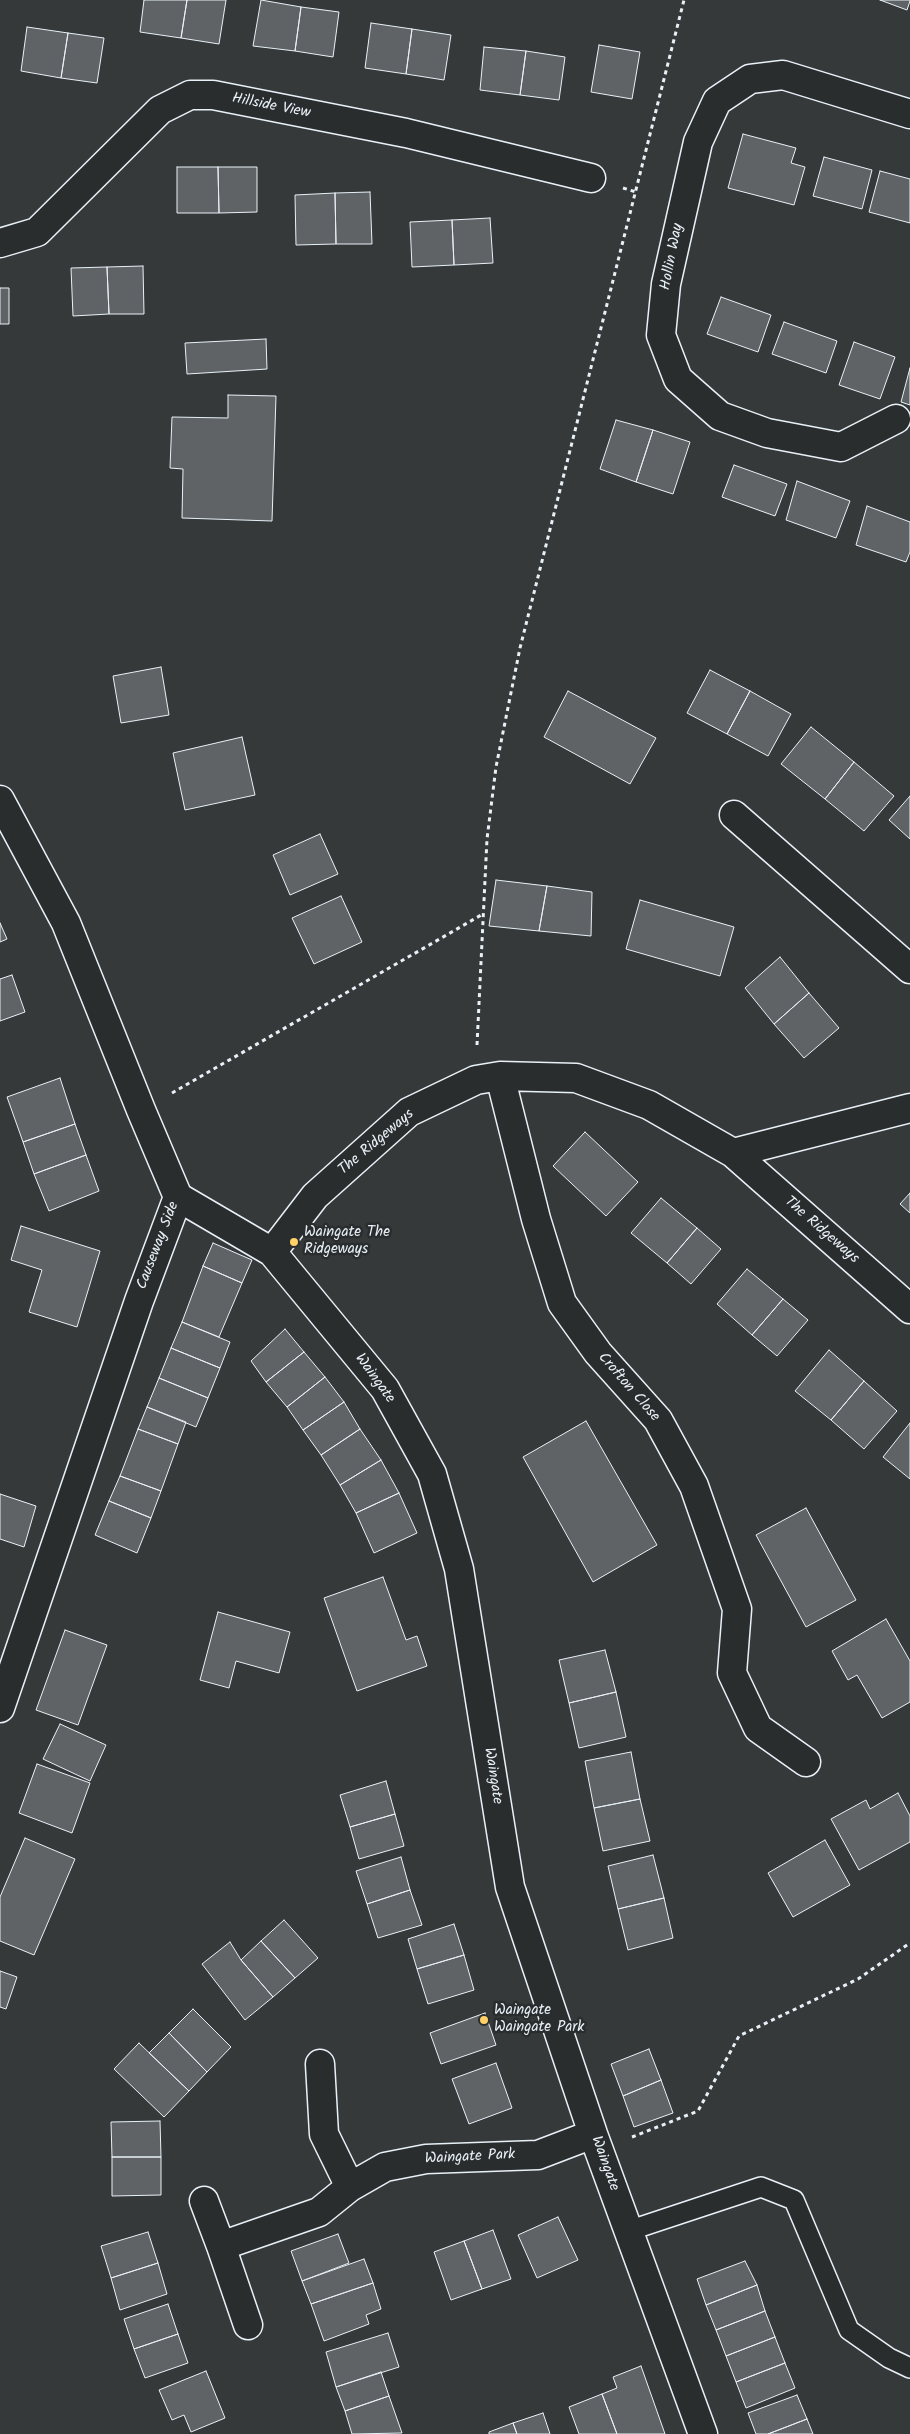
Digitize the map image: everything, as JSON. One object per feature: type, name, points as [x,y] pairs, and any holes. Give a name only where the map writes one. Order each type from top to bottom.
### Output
[{"type":"street","name":"Hollin Way","points":[[896,419],[841,447],[768,433],[720,416],[678,379],[661,335],[666,284],[698,142],[717,101],[750,79],[783,75],[910,114]]},
{"type":"street","name":"Hillside View","points":[[0,243],[36,232],[160,110],[190,95],[213,95],[406,133],[591,178]]},
{"type":"street","name":"Causeway Side","points":[[0,800],[66,923],[178,1197],[139,1301],[0,1708]]},
{"type":"street","points":[[734,815],[910,969]]},
{"type":"street","name":"The Ridgeways","points":[[272,1252],[315,1196],[409,1112],[488,1078],[576,1078],[649,1105],[733,1153],[910,1309]]},
{"type":"street","name":"Crofton Close","points":[[488,1078],[536,1218],[562,1304],[598,1353],[658,1420],[694,1486],[737,1608],[732,1673],[758,1728],[806,1762]]},
{"type":"street","points":[[733,1153],[910,1108]]},
{"type":"street","name":"Waingate","points":[[178,1197],[272,1252],[385,1389],[432,1474],[459,1569],[510,1887],[595,2142],[702,2434]]},
{"type":"street","points":[[320,2064],[324,2134],[350,2187]]},
{"type":"street","name":"Waingate Park","points":[[221,2246],[319,2212],[350,2187],[385,2167],[426,2159],[538,2155],[595,2142]]},
{"type":"street","points":[[204,2201],[248,2325]]},
{"type":"lane","points":[[628,2231],[761,2188],[794,2200],[849,2330],[890,2358],[910,2368]]},
{"type":"path","points":[[488,1078],[484,914],[488,839],[496,767],[520,648],[684,0]]},
{"type":"path","points":[[141,1110],[484,914]]},
{"type":"path","points":[[595,2142],[698,2111],[740,2036],[858,1979],[910,1943]]},
{"type":"building","points":[[144,0],[187,0],[181,38],[140,32]]},
{"type":"building","points":[[187,0],[226,0],[219,44],[181,38]]},
{"type":"building","points":[[261,0],[301,7],[295,51],[253,46]]},
{"type":"building","points":[[880,0],[910,0],[910,1],[907,10]]},
{"type":"building","points":[[301,7],[339,12],[333,57],[295,51]]},
{"type":"building","points":[[371,23],[412,29],[406,74],[365,68]]},
{"type":"building","points":[[27,27],[68,33],[61,78],[21,71]]},
{"type":"building","points":[[412,29],[451,35],[444,80],[406,74]]},
{"type":"building","points":[[68,33],[104,38],[97,83],[61,78]]},
{"type":"building","points":[[599,45],[640,52],[632,99],[591,92]]},
{"type":"building","points":[[484,47],[526,51],[520,95],[480,90]]},
{"type":"building","points":[[526,51],[565,57],[559,100],[520,95]]},
{"type":"building","points":[[743,134],[796,148],[791,163],[805,167],[794,205],[728,188]]},
{"type":"building","points":[[824,157],[872,170],[862,209],[813,196]]},
{"type":"building","points":[[177,167],[218,167],[219,213],[177,213]]},
{"type":"building","points":[[218,167],[257,167],[257,212],[219,213]]},
{"type":"building","points":[[880,171],[910,179],[910,223],[869,212]]},
{"type":"building","points":[[370,192],[372,244],[336,244],[335,193]]},
{"type":"building","points":[[335,193],[336,244],[296,245],[295,195]]},
{"type":"building","points":[[490,218],[493,263],[454,265],[452,220]]},
{"type":"building","points":[[452,220],[454,265],[412,267],[410,222]]},
{"type":"building","points":[[143,266],[144,314],[109,314],[107,267]]},
{"type":"building","points":[[107,267],[109,314],[73,316],[71,268]]},
{"type":"building","points":[[0,288],[9,288],[9,324],[0,324]]},
{"type":"building","points":[[721,297],[771,315],[758,352],[707,334]]},
{"type":"building","points":[[784,322],[837,341],[826,373],[772,354]]},
{"type":"building","points":[[266,339],[267,369],[187,374],[185,343]]},
{"type":"building","points":[[854,342],[895,357],[880,399],[839,385]]},
{"type":"building","points":[[910,368],[910,405],[901,402]]},
{"type":"building","points":[[228,395],[276,396],[272,521],[182,518],[183,469],[170,468],[172,417],[228,418]]},
{"type":"building","points":[[616,420],[653,430],[636,482],[600,469]]},
{"type":"building","points":[[653,430],[690,442],[673,494],[636,482]]},
{"type":"building","points":[[734,465],[787,484],[775,516],[722,497]]},
{"type":"building","points":[[797,481],[850,501],[836,538],[786,520]]},
{"type":"building","points":[[867,506],[910,522],[910,552],[906,562],[856,545]]},
{"type":"building","points":[[161,667],[169,715],[121,723],[113,676]]},
{"type":"building","points":[[710,670],[750,691],[727,734],[687,713]]},
{"type":"building","points":[[568,691],[656,738],[630,784],[544,737]]},
{"type":"building","points":[[750,691],[791,714],[768,756],[727,734]]},
{"type":"building","points":[[811,727],[854,762],[825,799],[781,764]]},
{"type":"building","points":[[242,737],[255,795],[185,810],[173,753]]},
{"type":"building","points":[[854,762],[894,796],[864,831],[825,799]]},
{"type":"building","points":[[910,796],[910,839],[889,820]]},
{"type":"building","points":[[320,834],[338,874],[290,895],[273,855]]},
{"type":"building","points":[[496,880],[547,886],[539,931],[489,926]]},
{"type":"building","points":[[547,886],[592,892],[591,936],[539,931]]},
{"type":"building","points":[[341,896],[362,942],[314,964],[292,918]]},
{"type":"building","points":[[640,900],[734,927],[720,976],[626,949]]},
{"type":"building","points":[[0,923],[7,939],[0,942]]},
{"type":"building","points":[[780,957],[809,993],[774,1024],[745,988]]},
{"type":"building","points":[[12,975],[25,1012],[0,1021],[0,979]]},
{"type":"building","points":[[809,993],[839,1028],[804,1058],[774,1024]]},
{"type":"building","points":[[60,1078],[75,1124],[23,1142],[7,1097]]},
{"type":"building","points":[[75,1124],[86,1155],[34,1174],[23,1142]]},
{"type":"building","points":[[585,1132],[638,1182],[606,1216],[553,1166]]},
{"type":"building","points":[[86,1155],[99,1191],[49,1211],[34,1174]]},
{"type":"building","points":[[910,1193],[910,1213],[900,1204]]},
{"type":"building","points":[[661,1198],[697,1228],[667,1263],[631,1233]]},
{"type":"building","points":[[21,1226],[100,1251],[77,1327],[29,1312],[42,1270],[11,1260]]},
{"type":"building","points":[[697,1228],[721,1249],[691,1284],[667,1263]]},
{"type":"building","points":[[213,1243],[252,1260],[242,1283],[203,1266]]},
{"type":"building","points":[[203,1266],[242,1283],[219,1337],[182,1322]]},
{"type":"building","points":[[747,1269],[783,1299],[752,1335],[717,1304]]},
{"type":"building","points":[[783,1299],[808,1320],[777,1356],[752,1335]]},
{"type":"building","points":[[182,1322],[230,1342],[220,1368],[171,1348]]},
{"type":"building","points":[[285,1329],[304,1352],[266,1382],[251,1361]]},
{"type":"building","points":[[171,1348],[220,1368],[208,1398],[159,1378]]},
{"type":"building","points":[[829,1350],[864,1381],[831,1420],[795,1391]]},
{"type":"building","points":[[304,1352],[325,1377],[287,1407],[266,1382]]},
{"type":"building","points":[[325,1377],[344,1402],[303,1430],[287,1407]]},
{"type":"building","points":[[159,1378],[208,1398],[196,1427],[147,1407]]},
{"type":"building","points":[[864,1381],[897,1411],[864,1449],[831,1420]]},
{"type":"building","points":[[344,1402],[360,1429],[321,1455],[303,1430]]},
{"type":"building","points":[[147,1407],[186,1422],[178,1444],[138,1429]]},
{"type":"building","points":[[586,1421],[657,1545],[593,1582],[523,1457]]},
{"type":"building","points":[[910,1423],[910,1479],[883,1457]]},
{"type":"building","points":[[138,1429],[178,1444],[161,1491],[120,1476]]},
{"type":"building","points":[[360,1429],[381,1460],[340,1485],[321,1455]]},
{"type":"building","points":[[381,1460],[399,1493],[356,1513],[340,1485]]},
{"type":"building","points":[[120,1476],[161,1491],[151,1518],[109,1501]]},
{"type":"building","points":[[399,1493],[417,1533],[374,1553],[356,1513]]},
{"type":"building","points":[[0,1494],[36,1506],[24,1547],[0,1539]]},
{"type":"building","points":[[109,1501],[151,1518],[137,1553],[95,1535]]},
{"type":"building","points":[[806,1508],[856,1600],[806,1627],[756,1535]]},
{"type":"building","points":[[383,1577],[406,1640],[417,1636],[427,1666],[357,1691],[324,1598]]},
{"type":"building","points":[[218,1612],[290,1632],[279,1673],[236,1661],[229,1688],[200,1680]]},
{"type":"building","points":[[886,1619],[910,1661],[910,1702],[882,1718],[857,1675],[848,1680],[832,1651]]},
{"type":"building","points":[[65,1630],[107,1645],[78,1725],[36,1710]]},
{"type":"building","points":[[605,1650],[616,1692],[569,1703],[559,1660]]},
{"type":"building","points":[[616,1692],[626,1737],[579,1748],[569,1703]]},
{"type":"building","points":[[60,1724],[106,1745],[90,1781],[43,1759]]},
{"type":"building","points":[[631,1752],[640,1799],[594,1808],[585,1761]]},
{"type":"building","points":[[37,1764],[90,1783],[72,1833],[19,1813]]},
{"type":"building","points":[[386,1781],[395,1814],[350,1827],[340,1795]]},
{"type":"building","points":[[898,1793],[910,1816],[910,1842],[859,1870],[831,1819],[866,1800],[870,1809]]},
{"type":"building","points":[[640,1799],[650,1841],[603,1851],[594,1808]]},
{"type":"building","points":[[395,1814],[404,1846],[359,1859],[350,1827]]},
{"type":"building","points":[[25,1838],[75,1859],[34,1955],[0,1941],[0,1897]]},
{"type":"building","points":[[825,1840],[850,1885],[793,1917],[768,1873]]},
{"type":"building","points":[[653,1855],[664,1898],[618,1909],[608,1866]]},
{"type":"building","points":[[401,1857],[410,1890],[367,1904],[356,1871]]},
{"type":"building","points":[[410,1890],[422,1925],[378,1938],[367,1904]]},
{"type":"building","points":[[664,1898],[673,1938],[628,1950],[618,1909]]},
{"type":"building","points":[[284,1920],[318,1958],[295,1978],[261,1941]]},
{"type":"building","points":[[454,1924],[464,1955],[417,1969],[408,1939]]},
{"type":"building","points":[[261,1941],[295,1978],[273,1997],[241,1960]]},
{"type":"building","points":[[230,1942],[241,1960],[273,1997],[245,2020],[202,1964]]},
{"type":"building","points":[[464,1955],[474,1990],[428,2004],[417,1969]]},
{"type":"building","points":[[0,1971],[17,1977],[6,2009],[0,2007]]},
{"type":"building","points":[[193,2009],[231,2047],[207,2072],[169,2033]]},
{"type":"building","points":[[485,2013],[496,2045],[441,2064],[430,2033]]},
{"type":"building","points":[[169,2033],[207,2072],[189,2091],[149,2053]]},
{"type":"building","points":[[139,2043],[189,2091],[164,2117],[114,2069]]},
{"type":"building","points":[[649,2049],[661,2080],[623,2096],[611,2064]]},
{"type":"building","points":[[496,2063],[512,2108],[469,2124],[452,2079]]},
{"type":"building","points":[[661,2080],[673,2113],[634,2127],[623,2096]]},
{"type":"building","points":[[160,2121],[161,2157],[112,2157],[111,2122]]},
{"type":"building","points":[[112,2157],[161,2157],[161,2195],[112,2196]]},
{"type":"building","points":[[558,2217],[578,2260],[537,2278],[518,2235]]},
{"type":"building","points":[[493,2230],[511,2279],[482,2289],[464,2241]]},
{"type":"building","points":[[148,2232],[158,2263],[111,2278],[101,2246]]},
{"type":"building","points":[[338,2234],[349,2263],[302,2281],[291,2251]]},
{"type":"building","points":[[464,2241],[482,2289],[451,2300],[434,2252]]},
{"type":"building","points":[[364,2259],[373,2283],[311,2304],[302,2281]]},
{"type":"building","points":[[745,2261],[757,2285],[706,2305],[697,2279]]},
{"type":"building","points":[[158,2263],[167,2294],[120,2310],[111,2278]]},
{"type":"building","points":[[373,2283],[381,2309],[366,2315],[369,2324],[324,2341],[311,2304]]},
{"type":"building","points":[[757,2285],[765,2311],[716,2330],[706,2305]]},
{"type":"building","points":[[168,2304],[178,2334],[134,2349],[124,2319]]},
{"type":"building","points":[[765,2311],[775,2337],[726,2356],[716,2330]]},
{"type":"building","points":[[388,2333],[399,2367],[336,2387],[326,2352]]},
{"type":"building","points":[[178,2334],[188,2363],[145,2378],[134,2349]]},
{"type":"building","points":[[775,2337],[785,2363],[736,2382],[726,2356]]},
{"type":"building","points":[[785,2363],[795,2388],[746,2408],[736,2382]]},
{"type":"building","points":[[641,2366],[665,2434],[617,2434],[602,2394],[617,2388],[613,2377]]},
{"type":"building","points":[[206,2371],[225,2418],[191,2432],[184,2415],[172,2420],[159,2390]]},
{"type":"building","points":[[381,2372],[389,2396],[345,2411],[336,2387]]},
{"type":"building","points":[[602,2394],[617,2434],[579,2434],[569,2407]]},
{"type":"building","points":[[797,2395],[807,2419],[768,2434],[756,2434],[748,2413]]},
{"type":"building","points":[[389,2396],[402,2433],[352,2434],[345,2411]]},
{"type":"building","points":[[543,2413],[550,2434],[517,2434],[513,2423]]},
{"type":"building","points":[[807,2419],[813,2434],[768,2434]]},
{"type":"building","points":[[513,2423],[517,2434],[489,2434],[489,2432]]},
{"type":"place","name":"Waingate The Ridgeways","points":[[294,1242]]},
{"type":"place","name":"Waingate Waingate Park","points":[[484,2020]]}]
